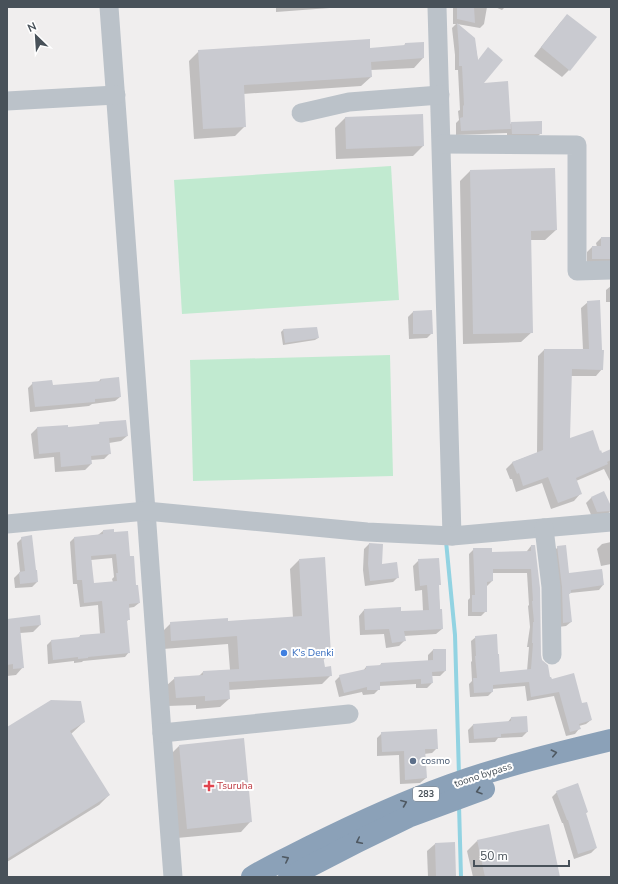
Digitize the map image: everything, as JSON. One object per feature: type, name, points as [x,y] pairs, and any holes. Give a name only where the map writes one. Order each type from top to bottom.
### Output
[{"type":"highway","name":"toono bypass","points":[[252,877],[331,836],[450,785],[549,754],[611,740]]},
{"type":"highway","name":"toono bypass","points":[[289,877],[408,817],[537,772],[577,762],[611,756]]},
{"type":"street","points":[[109,7],[173,877]]},
{"type":"street","points":[[437,7],[434,95],[442,144],[452,536]]},
{"type":"street","points":[[7,101],[116,95]]},
{"type":"street","points":[[301,113],[349,102],[434,95]]},
{"type":"street","points":[[442,144],[577,145],[577,271],[611,270]]},
{"type":"street","points":[[7,524],[146,511],[367,532],[452,536],[611,522]]},
{"type":"street","points":[[544,528],[551,587],[552,655]]},
{"type":"street","points":[[162,733],[349,714]]},
{"type":"green space","points":[[391,166],[399,300],[182,314],[174,180]]},
{"type":"green space","points":[[390,355],[393,476],[193,481],[190,360]]},
{"type":"building","points":[[457,7],[474,7],[475,23],[457,19]]},
{"type":"building","points":[[567,14],[597,37],[570,71],[541,47]]},
{"type":"building","points":[[457,23],[475,38],[478,60],[488,47],[503,60],[484,83],[508,81],[511,129],[461,131],[460,118],[463,117],[464,105],[462,66],[459,66]]},
{"type":"building","points":[[370,39],[370,48],[424,42],[424,58],[371,62],[372,77],[244,85],[246,127],[203,129],[198,50]]},
{"type":"building","points":[[423,114],[424,146],[346,149],[345,117]]},
{"type":"building","points":[[542,121],[542,134],[512,134],[511,122]]},
{"type":"building","points":[[555,168],[557,230],[531,231],[533,333],[473,334],[470,170]]},
{"type":"building","points":[[601,237],[611,237],[611,259],[592,259],[592,246],[601,246]]},
{"type":"building","points":[[600,300],[602,350],[604,350],[603,370],[572,369],[570,438],[593,430],[600,451],[601,450],[602,453],[611,449],[611,460],[607,462],[608,464],[576,478],[582,494],[558,503],[548,477],[523,486],[519,473],[517,474],[512,462],[543,450],[544,349],[589,349],[587,301]]},
{"type":"building","points":[[432,310],[433,334],[413,334],[413,311]]},
{"type":"building","points":[[317,327],[319,338],[285,343],[283,329]]},
{"type":"building","points":[[119,377],[121,397],[95,399],[95,402],[35,407],[32,382],[52,380],[53,385],[101,381],[100,379]]},
{"type":"building","points":[[126,420],[128,436],[109,438],[111,454],[91,456],[92,464],[61,467],[60,452],[39,454],[37,427],[68,425],[68,427],[100,424],[99,422]]},
{"type":"building","points":[[604,491],[611,506],[611,511],[597,512],[591,497]]},
{"type":"building","points":[[114,529],[114,532],[128,531],[130,556],[134,556],[136,585],[138,585],[140,603],[129,604],[130,620],[127,620],[130,653],[78,659],[78,657],[53,660],[51,640],[80,637],[80,635],[105,633],[102,601],[84,603],[82,580],[77,580],[74,537],[103,534],[103,530]],"holes":[[[116,554],[118,573],[116,573],[117,581],[94,583],[91,556]]]},
{"type":"building","points":[[32,535],[38,582],[20,584],[19,572],[25,571],[21,537]]},
{"type":"building","points":[[369,543],[383,544],[382,564],[397,562],[399,578],[370,581],[368,564]]},
{"type":"building","points":[[531,545],[535,545],[540,588],[542,660],[548,665],[550,677],[552,679],[574,673],[582,703],[587,702],[592,720],[579,724],[581,729],[570,732],[559,692],[531,697],[529,682],[493,685],[493,692],[474,693],[473,678],[477,678],[475,636],[497,634],[500,672],[531,669],[534,622],[531,569],[493,569],[493,581],[487,582],[487,612],[472,612],[472,595],[475,595],[473,548],[492,548],[492,552],[531,551]]},
{"type":"building","points":[[566,545],[569,573],[602,569],[604,585],[571,590],[571,593],[569,594],[572,622],[563,623],[562,587],[557,546]]},
{"type":"building","points":[[325,557],[331,654],[323,656],[325,667],[331,666],[332,676],[229,682],[230,699],[205,701],[205,696],[176,698],[174,677],[203,675],[203,671],[239,669],[237,636],[171,641],[170,622],[228,618],[228,621],[302,616],[299,559]]},
{"type":"building","points":[[439,558],[441,585],[439,585],[440,609],[442,609],[443,629],[404,631],[406,641],[392,643],[389,629],[365,630],[364,609],[401,607],[401,611],[429,610],[427,585],[420,586],[418,559]]},
{"type":"building","points":[[40,615],[41,625],[20,627],[24,668],[13,669],[13,664],[7,665],[7,619]]},
{"type":"building","points":[[433,649],[446,649],[446,671],[432,672],[433,683],[421,684],[421,679],[380,682],[380,690],[367,690],[367,687],[344,693],[339,675],[366,669],[366,666],[381,665],[381,663],[433,660]]},
{"type":"building","points":[[51,700],[81,701],[85,722],[70,731],[110,795],[7,859],[7,727]]},
{"type":"building","points":[[527,716],[528,732],[501,734],[501,737],[474,739],[473,724],[511,721],[511,717]]},
{"type":"building","points":[[437,729],[438,749],[425,749],[427,778],[405,780],[404,751],[382,752],[381,732]]},
{"type":"building","points":[[244,738],[252,822],[187,829],[179,745]]},
{"type":"building","points":[[578,783],[588,812],[586,813],[597,848],[578,854],[568,820],[556,791]]},
{"type":"building","points":[[549,824],[560,877],[485,877],[477,840]]},
{"type":"building","points":[[455,842],[456,877],[436,877],[435,843]]},
{"type":"waterway","points":[[446,541],[455,635],[459,776]]},
{"type":"waterway","points":[[459,805],[461,877]]},
{"type":"place","name":"K's Denki","points":[[284,653]]},
{"type":"place","name":"cosmo","points":[[413,761]]},
{"type":"place","name":"Tsuruha","points":[[209,786]]}]
